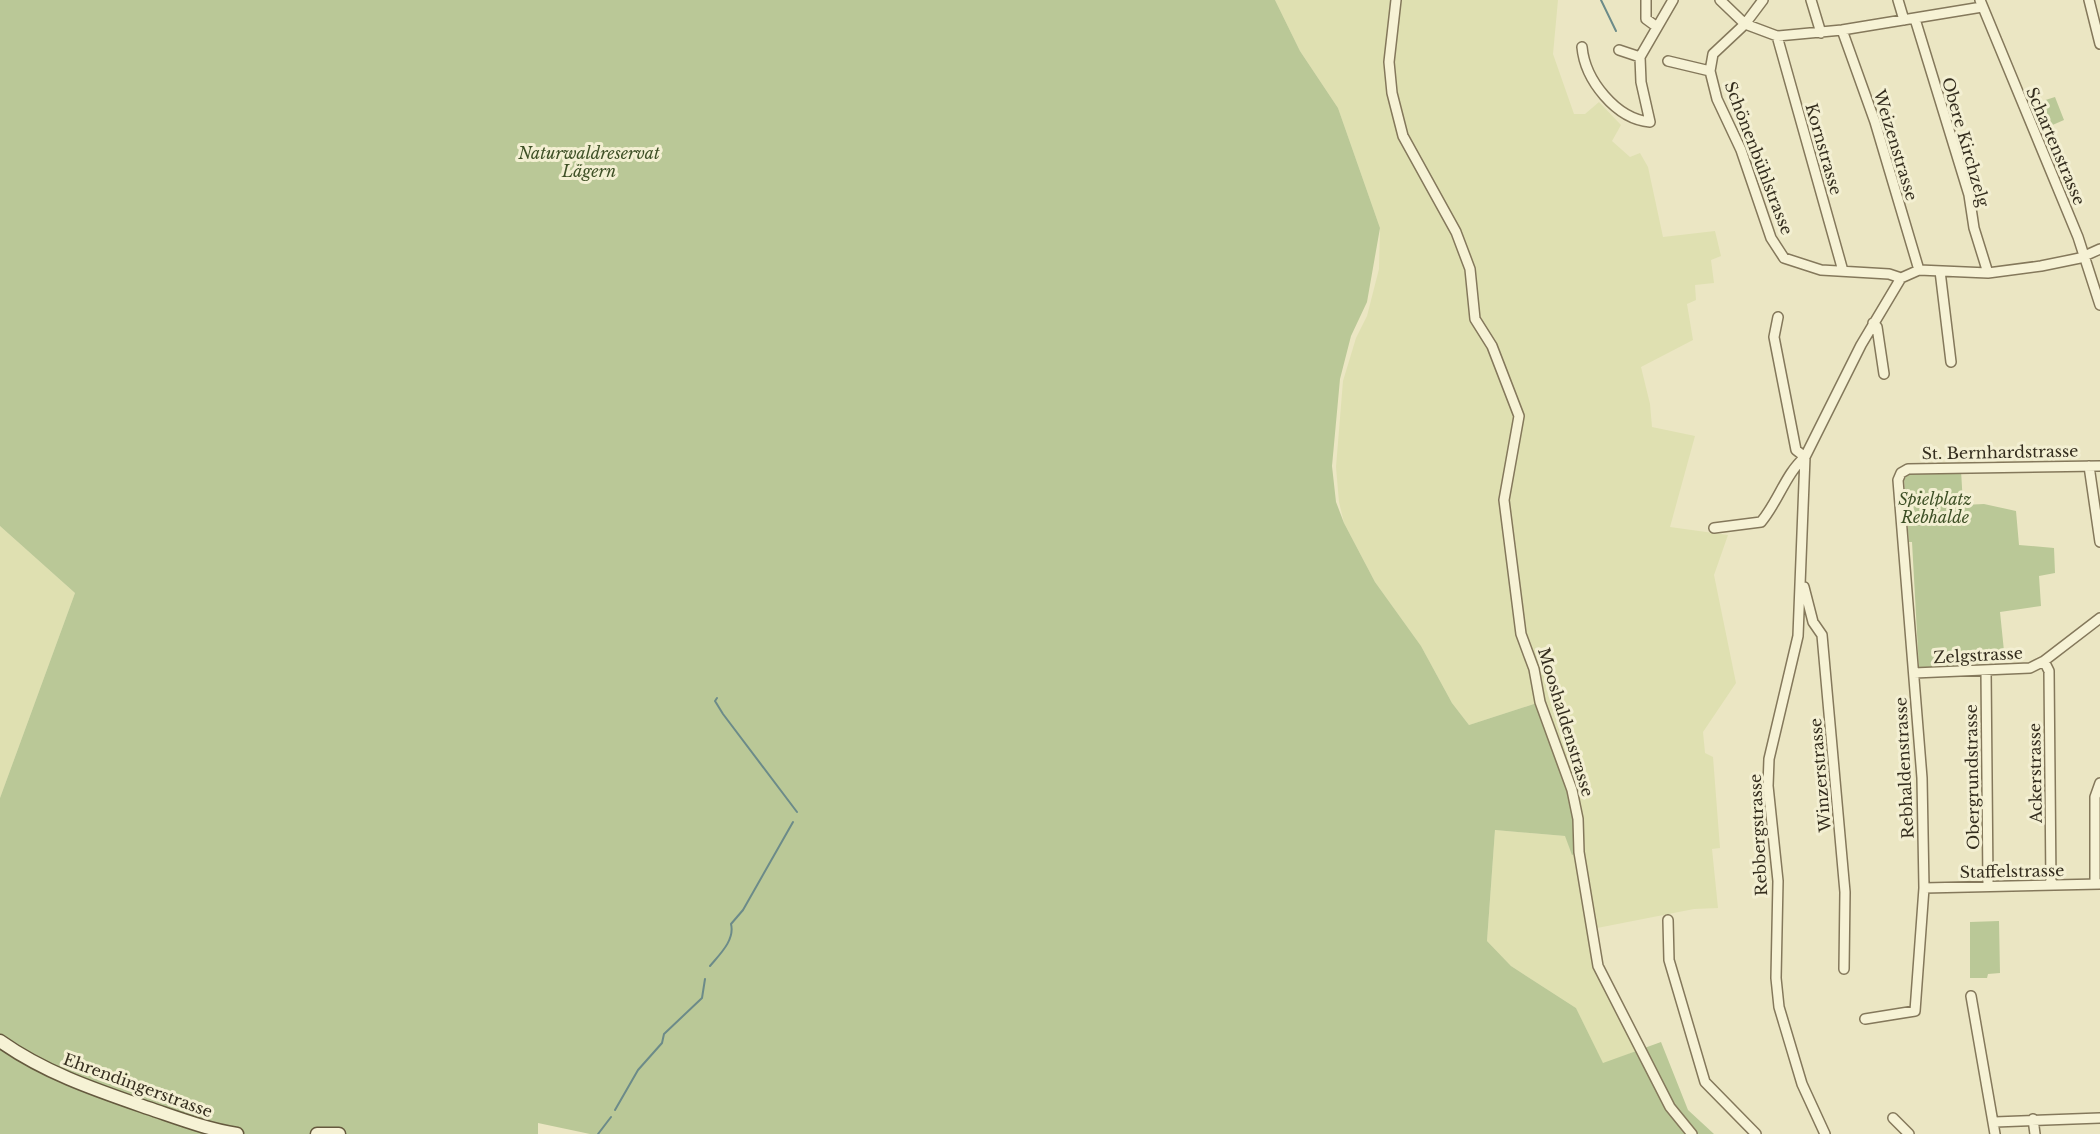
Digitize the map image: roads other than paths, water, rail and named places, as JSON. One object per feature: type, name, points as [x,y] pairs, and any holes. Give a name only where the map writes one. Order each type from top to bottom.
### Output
[{"type":"main road","name":"Ehrendingerstrasse","points":[[0,1041],[49,1071],[92,1089],[201,1126],[237,1134]]},
{"type":"main road","points":[[316,1134],[339,1134]]},
{"type":"street","name":"Mooshaldenstrasse","points":[[1396,0],[1389,62],[1392,93],[1403,136],[1455,232],[1470,269],[1475,319],[1492,346],[1519,416],[1504,500],[1521,634],[1534,669],[1540,702],[1572,790],[1578,819],[1579,852],[1598,966],[1670,1107],[1692,1134]]},
{"type":"street","points":[[1646,0],[1646,19],[1657,27]]},
{"type":"street","points":[[1582,47],[1589,73],[1599,89],[1632,117],[1650,122],[1641,82],[1640,57],[1673,0]]},
{"type":"street","points":[[1720,0],[1745,24],[1777,36],[1821,33],[1915,19],[1981,3]]},
{"type":"street","name":"Schönenbühlstrasse","points":[[1763,0],[1745,24],[1713,54],[1710,71],[1718,99],[1741,150],[1772,238],[1784,258],[1821,270],[1889,274],[1901,278]]},
{"type":"street","points":[[1811,0],[1821,33]]},
{"type":"street","points":[[1898,0],[1904,20]]},
{"type":"street","points":[[2089,0],[2100,44]]},
{"type":"street","name":"Schartenstrasse","points":[[1981,3],[2085,256],[2100,305]]},
{"type":"street","name":"Obere Kirchzelg","points":[[1915,19],[1969,195],[1974,228],[1988,273]]},
{"type":"street","name":"Weizenstrasse","points":[[1842,30],[1875,122],[1919,270]]},
{"type":"street","name":"Kornstrasse","points":[[1777,36],[1843,271]]},
{"type":"street","points":[[1619,50],[1640,57]]},
{"type":"street","points":[[1668,61],[1710,71]]},
{"type":"street","points":[[1901,278],[1919,270],[1988,273],[2041,266],[2085,256],[2100,249]]},
{"type":"street","points":[[1940,271],[1952,362]]},
{"type":"street","name":"Rebbergstrasse","points":[[1714,528],[1761,522],[1772,508],[1797,464],[1805,457],[1873,323],[1901,278]]},
{"type":"street","points":[[1778,317],[1774,337],[1796,450],[1805,457]]},
{"type":"street","points":[[1873,323],[1877,327],[1884,374]]},
{"type":"street","name":"Rebbergstrasse","points":[[1805,457],[1801,511],[1798,636],[1769,759],[1768,786],[1778,880],[1776,978],[1780,1012],[1802,1084],[1825,1134]]},
{"type":"street","points":[[2089,466],[2100,542]]},
{"type":"street","name":"St. Bernhardstrasse","points":[[1901,473],[1908,469],[1928,468],[2100,466]]},
{"type":"street","name":"Rebhaldenstrasse","points":[[1865,1018],[1915,1011],[1924,888],[1922,778],[1898,480],[1901,473]]},
{"type":"street","name":"Winzerstrasse","points":[[1800,587],[1804,587],[1813,622],[1822,635],[1845,892],[1844,969]]},
{"type":"street","name":"Zelgstrasse","points":[[1914,674],[2030,668],[2044,661],[2100,618]]},
{"type":"street","name":"Ackerstrasse","points":[[2044,661],[2049,672],[2051,885]]},
{"type":"street","name":"Obergrundstrasse","points":[[1986,670],[1988,885]]},
{"type":"street","points":[[2098,884],[2096,797],[2100,783]]},
{"type":"street","name":"Staffelstrasse","points":[[1924,888],[2098,884]]},
{"type":"street","points":[[1668,920],[1669,960],[1689,1021],[1699,1067],[1705,1082],[1756,1134]]},
{"type":"street","points":[[1971,996],[1995,1122],[1995,1134]]},
{"type":"street","points":[[1893,1118],[1909,1134]]},
{"type":"street","points":[[1995,1122],[2100,1118]]},
{"type":"street","points":[[2033,1119],[2035,1134]]},
{"type":"waterway","points":[[1601,0],[1616,31]]},
{"type":"waterway","points":[[717,698],[715,701],[723,714],[797,812]]},
{"type":"waterway","points":[[710,966],[729,941],[731,924],[743,910],[793,822]]},
{"type":"waterway","points":[[615,1110],[638,1070],[662,1043],[664,1034],[702,998],[705,979]]},
{"type":"waterway","points":[[598,1134],[611,1117]]},
{"type":"park label","name":"Naturwaldreservat Lägern","points":[[589,162]]},
{"type":"park label","name":"Spielplatz Rebhalde","points":[[1935,508]]}]
